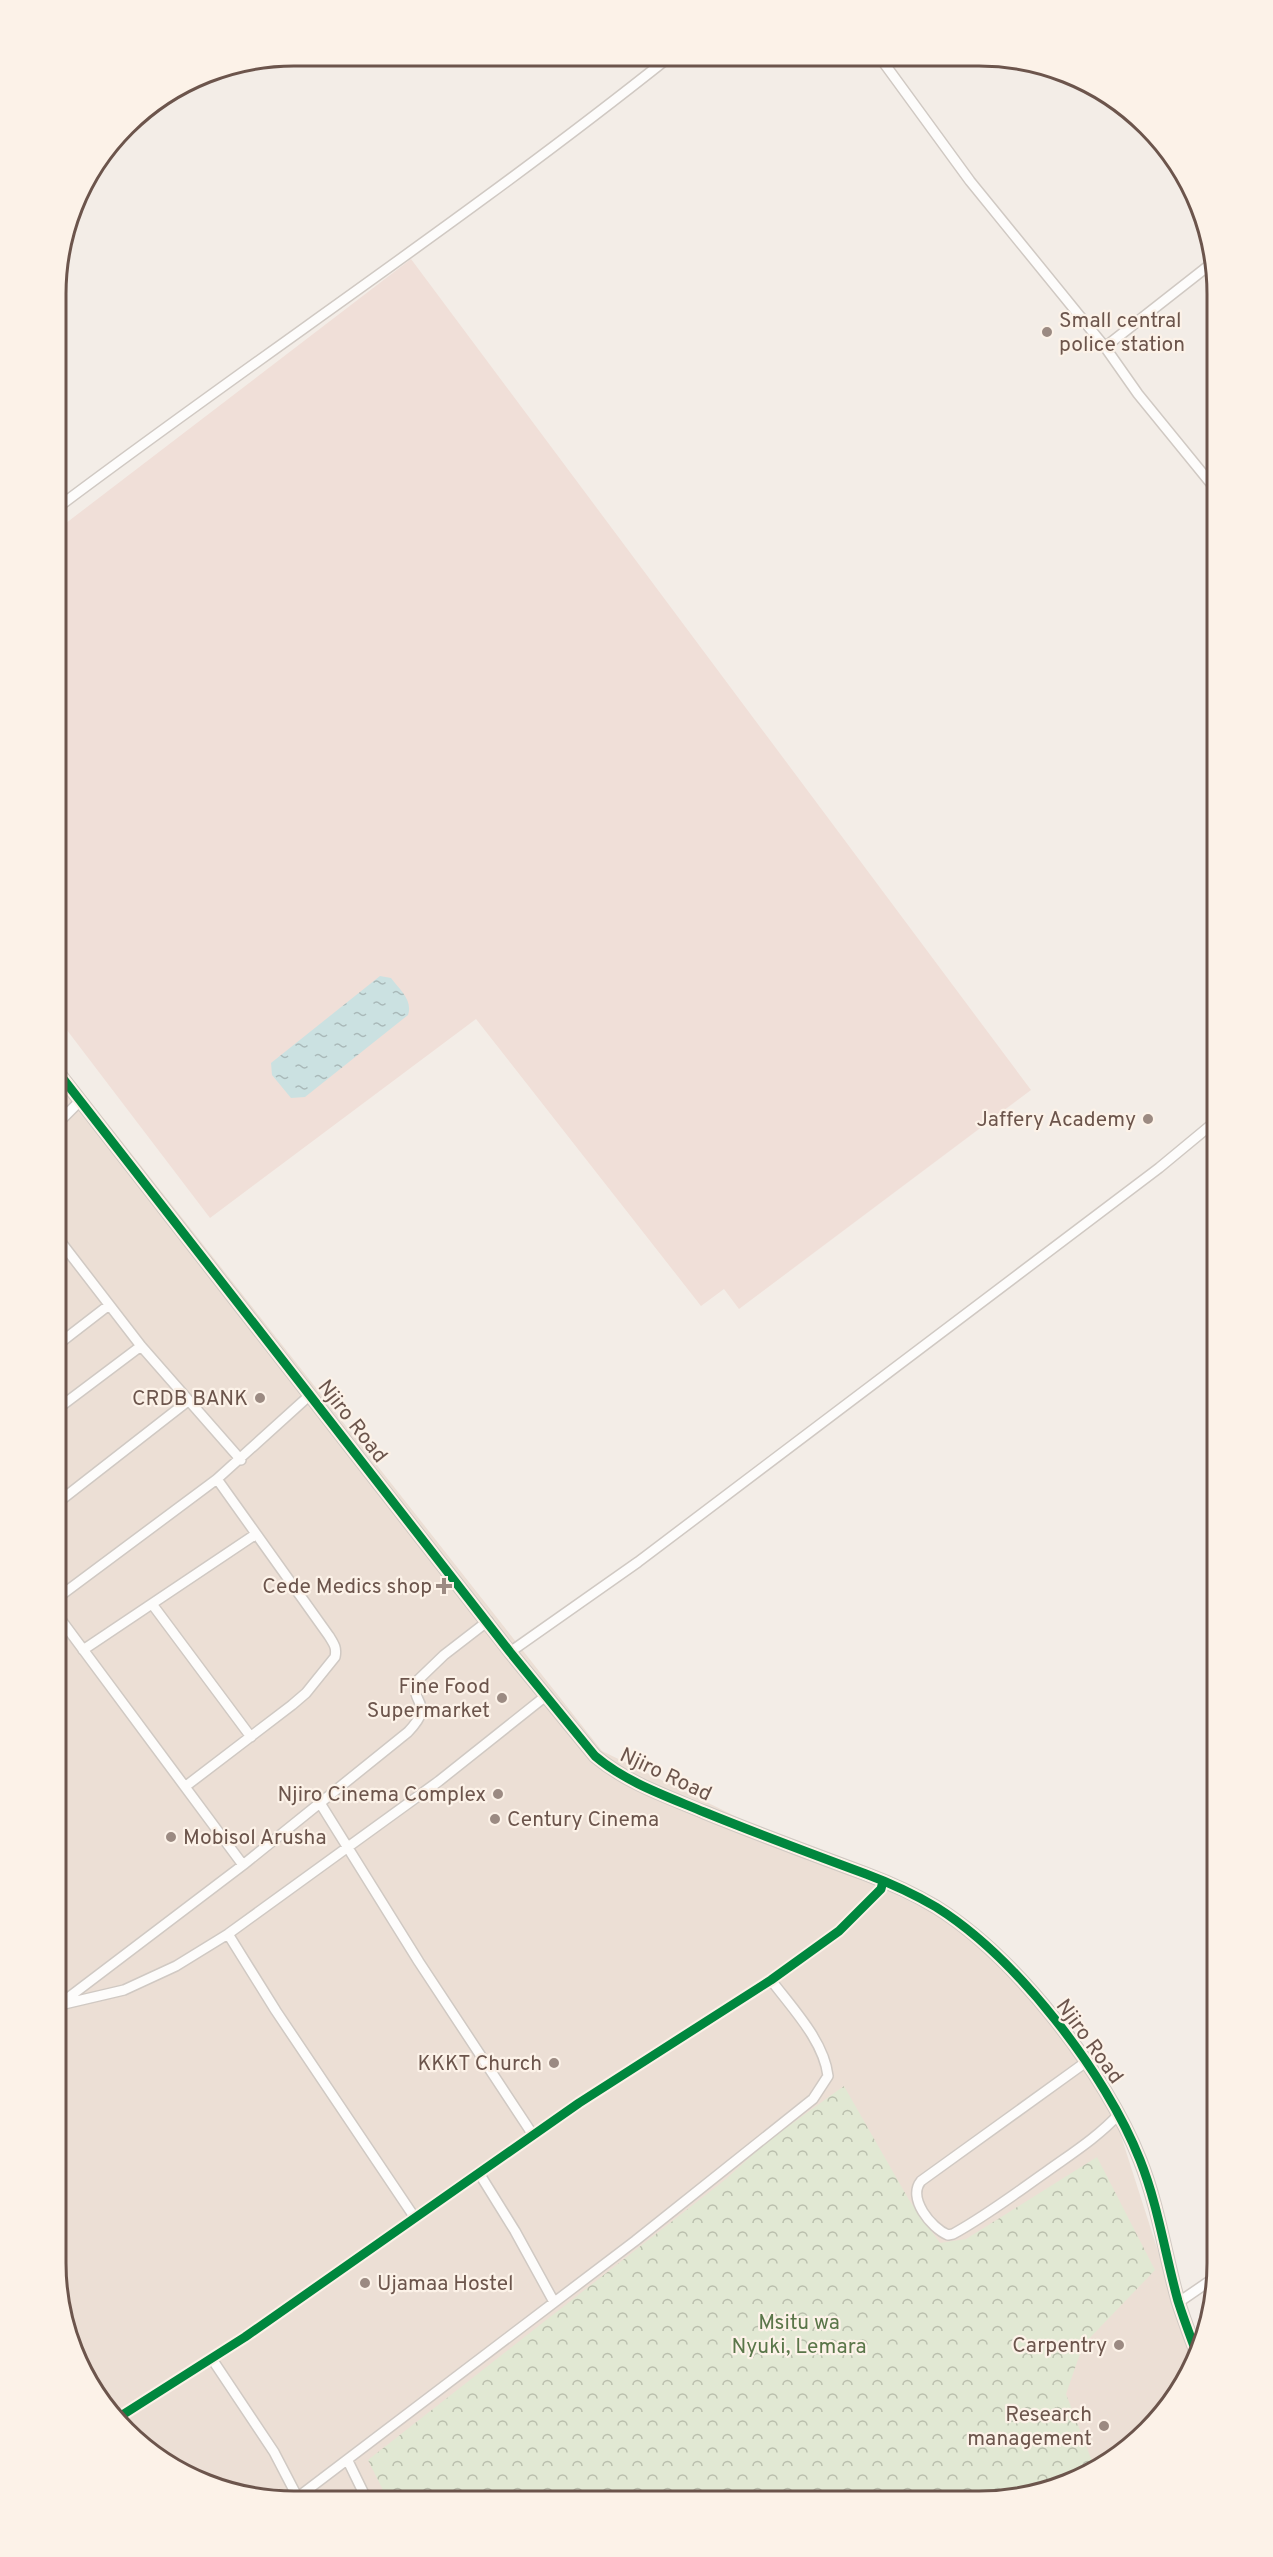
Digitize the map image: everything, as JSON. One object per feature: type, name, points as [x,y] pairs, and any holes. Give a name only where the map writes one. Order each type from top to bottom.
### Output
[{"type":"street","points":[[66,501],[594,118],[658,66]]},
{"type":"street","points":[[885,66],[970,181],[1105,347],[1138,394],[1207,479]]},
{"type":"street","points":[[1105,347],[1206,268]]},
{"type":"street","name":"Njiro Road","points":[[66,1083],[510,1652],[595,1756],[620,1775],[743,1828],[883,1881],[935,1907],[983,1944],[1048,2011],[1086,2062],[1119,2114],[1141,2161],[1179,2302],[1193,2342]]},
{"type":"street","points":[[66,1115],[80,1101]]},
{"type":"street","points":[[510,1652],[638,1562],[1159,1168],[1207,1128]]},
{"type":"street","points":[[66,1250],[141,1346],[241,1460]]},
{"type":"street","points":[[66,1338],[109,1305]]},
{"type":"street","points":[[66,1402],[141,1346]]},
{"type":"street","points":[[66,1592],[241,1460],[296,1405],[310,1395]]},
{"type":"street","points":[[66,1496],[188,1401]]},
{"type":"street","points":[[186,1786],[306,1693],[335,1657],[336,1648],[217,1479]]},
{"type":"street","points":[[83,1650],[256,1534]]},
{"type":"street","points":[[152,1604],[251,1737]]},
{"type":"street","points":[[66,1999],[243,1865],[415,1724],[422,1711],[416,1692],[417,1681],[444,1655],[488,1622]]},
{"type":"street","points":[[66,1627],[243,1865]]},
{"type":"street","points":[[66,2004],[124,1990],[176,1966],[228,1934],[439,1781],[547,1695]]},
{"type":"street","points":[[320,1803],[419,1962],[533,2135]]},
{"type":"street","points":[[123,2413],[212,2359],[603,2087],[771,1980],[839,1931],[881,1889],[883,1881]]},
{"type":"street","points":[[228,1934],[276,2011],[415,2218]]},
{"type":"street","points":[[307,2491],[798,2113],[823,2088],[828,2076],[827,2062],[771,1980]]},
{"type":"street","points":[[1086,2062],[921,2181],[916,2191],[918,2202],[941,2232],[948,2235],[953,2234],[1005,2201],[1094,2137],[1119,2114]]},
{"type":"street","points":[[479,2173],[515,2231],[554,2302]]},
{"type":"street","points":[[1179,2302],[1206,2283]]},
{"type":"street","points":[[212,2359],[274,2452],[294,2491]]},
{"type":"street","points":[[348,2461],[363,2491]]},
{"type":"shaded area","points":[[411,259],[1031,1090],[739,1309],[724,1289],[701,1306],[476,1019],[210,1218],[66,1029],[66,523]]},
{"type":"shaded area","points":[[66,1070],[602,1751],[995,1943],[1104,2083],[1190,2350],[1169,2390],[1140,2424],[1106,2453],[1052,2479],[1023,2487],[994,2491],[279,2491],[250,2487],[207,2474],[167,2453],[133,2424],[104,2390],[83,2350],[70,2307],[66,2278]]},
{"type":"green space","name":"Msitu wa Nyuki, Lemara","points":[[844,2086],[909,2200],[940,2243],[966,2239],[1097,2157],[1155,2270],[1083,2345],[1066,2394],[1092,2461],[1052,2479],[1023,2487],[994,2491],[384,2491],[368,2460],[726,2179],[768,2141]]},
{"type":"water","points":[[380,976],[391,978],[402,991],[409,1005],[408,1015],[305,1097],[291,1098],[272,1075],[271,1063]]},
{"type":"cycle path","points":[[66,1083],[510,1652],[595,1756],[620,1774],[661,1794],[875,1877],[936,1907],[997,1955],[1027,1986],[1082,2055],[1125,2126],[1140,2160],[1157,2212],[1178,2301],[1193,2342]]},
{"type":"cycle path","points":[[124,2414],[245,2337],[579,2103],[771,1980],[839,1931],[881,1889],[883,1881]]},
{"type":"place","name":"Small central police station","points":[[1047,332]]},
{"type":"place","name":"Jaffery Academy","points":[[1148,1119]]},
{"type":"place","name":"CRDB BANK","points":[[260,1398]]},
{"type":"place","name":"Cede Medics shop","points":[[444,1586]]},
{"type":"place","name":"Fine Food Supermarket","points":[[502,1698]]},
{"type":"place","name":"Njiro Cinema Complex","points":[[498,1794]]},
{"type":"place","name":"Century Cinema","points":[[495,1819]]},
{"type":"place","name":"Mobisol Arusha","points":[[171,1837]]},
{"type":"place","name":"KKKT Church","points":[[554,2063]]},
{"type":"place","name":"Ujamaa Hostel","points":[[365,2283]]},
{"type":"place","name":"Carpentry","points":[[1119,2345]]},
{"type":"place","name":"Research management","points":[[1104,2426]]}]
